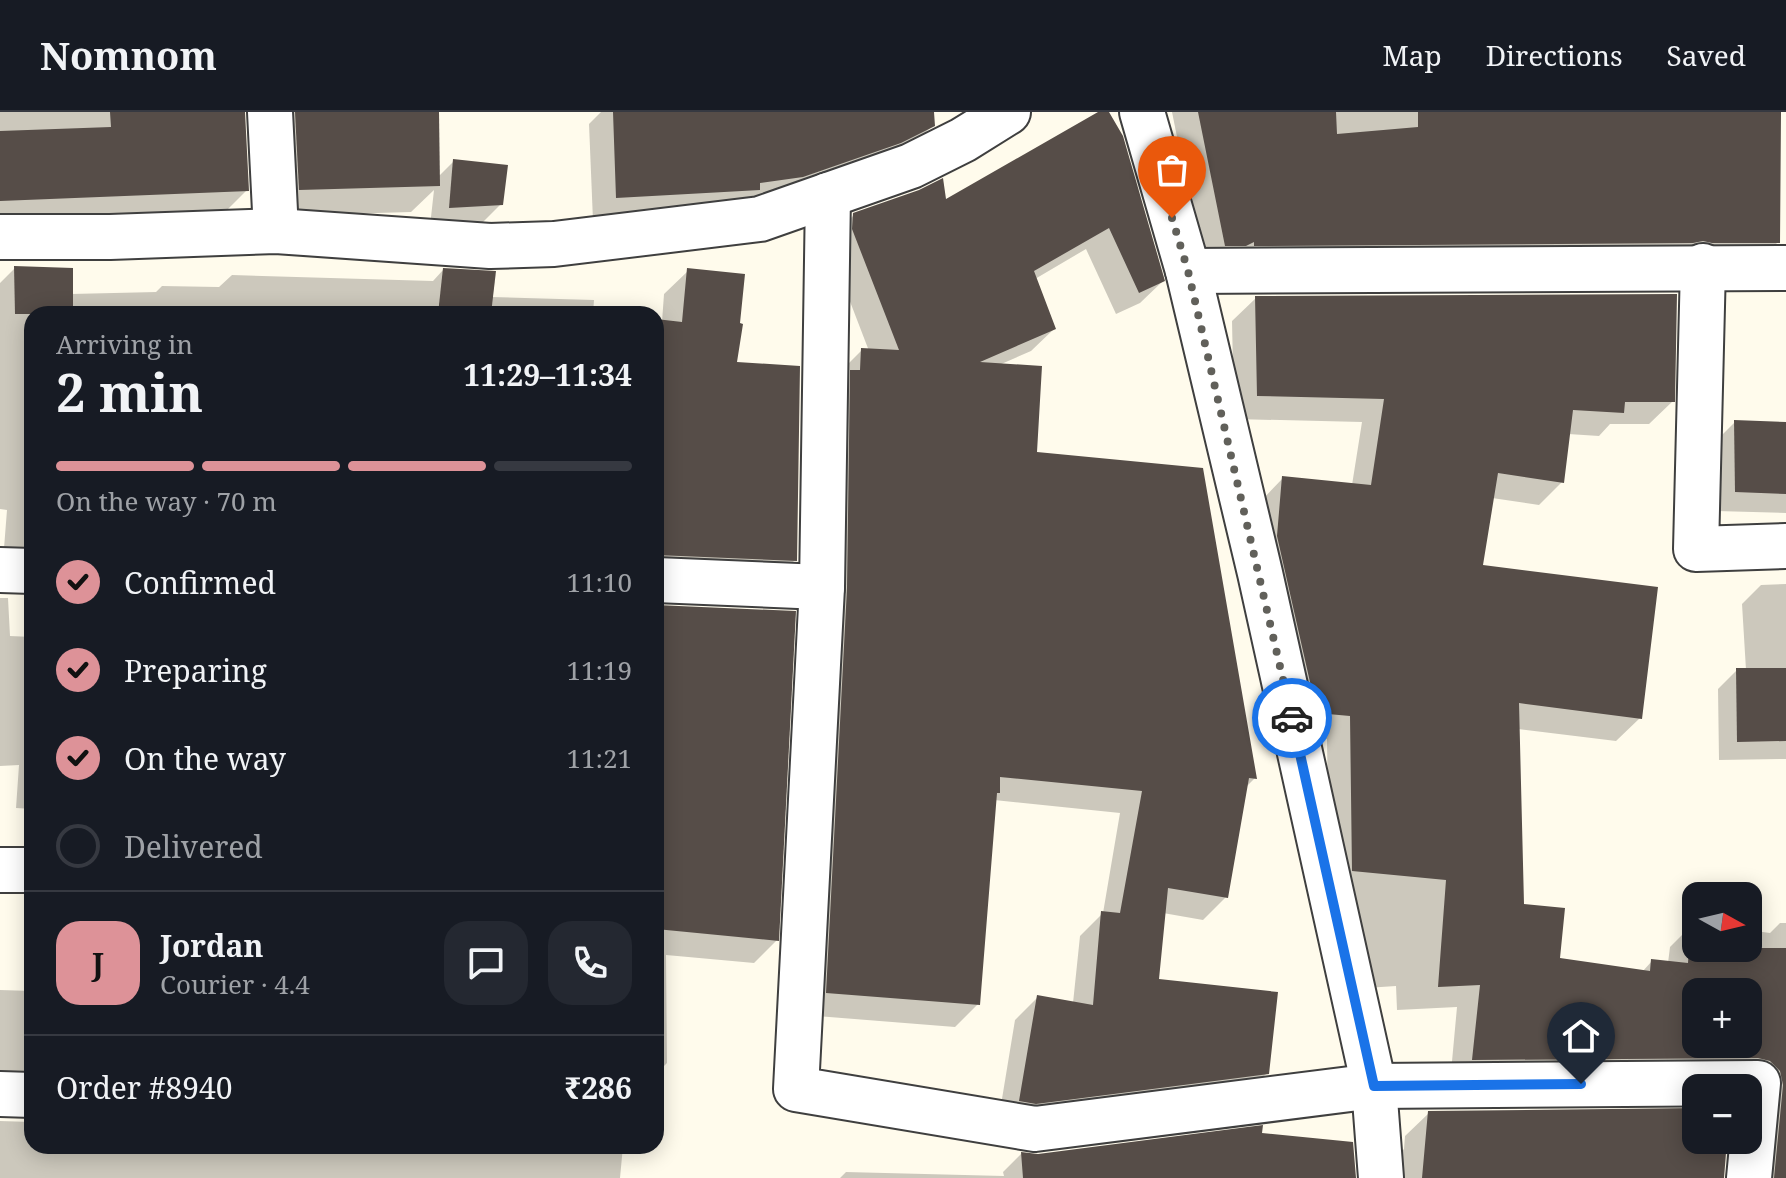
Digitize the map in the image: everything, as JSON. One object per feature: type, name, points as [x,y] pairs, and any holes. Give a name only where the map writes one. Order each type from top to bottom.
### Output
[{"type":"street","points":[[270,112],[276,231]]},
{"type":"street","points":[[0,237],[276,231],[490,246],[554,244],[760,219],[911,166],[962,126],[1008,112]]},
{"type":"street","points":[[1142,112],[1188,271],[1260,573],[1374,1086],[1381,1178]]},
{"type":"street","points":[[828,195],[822,587],[796,1089],[1035,1129],[1374,1086],[1758,1083],[1749,1178]]},
{"type":"street","points":[[1188,271],[1703,266],[1786,268]]},
{"type":"street","points":[[1703,266],[1696,549],[1786,546]]},
{"type":"street","points":[[0,570],[24,571]]},
{"type":"street","points":[[664,580],[822,587]]},
{"type":"street","points":[[0,870],[24,870]]},
{"type":"street","points":[[0,1094],[24,1095]]},
{"type":"building","points":[[110,112],[245,112],[249,191],[0,201],[0,131],[111,127]]},
{"type":"building","points":[[295,112],[439,112],[440,186],[299,190]]},
{"type":"building","points":[[613,112],[934,112],[935,126],[901,143],[803,177],[760,183],[760,190],[616,198]]},
{"type":"building","points":[[1098,112],[1109,112],[1123,136],[1165,281],[1139,293],[1109,228],[1034,271],[1056,329],[980,362],[1042,366],[1037,452],[1203,468],[1257,779],[1249,778],[1228,898],[1168,888],[1159,979],[1278,992],[1269,1074],[1036,1104],[1019,1101],[1037,995],[1093,1005],[1101,911],[1120,913],[1142,791],[1000,777],[980,1005],[826,993],[847,588],[850,370],[860,370],[861,348],[899,350],[852,229],[853,213],[919,190],[943,178],[946,199]]},
{"type":"building","points":[[1198,112],[1336,112],[1337,134],[1418,127],[1418,112],[1781,112],[1780,243],[1703,241],[1254,246],[1254,242],[1246,246],[1225,246]]},
{"type":"building","points":[[453,159],[508,165],[503,205],[449,208]]},
{"type":"building","points":[[14,266],[73,268],[73,306],[24,306],[24,314],[15,314]]},
{"type":"building","points":[[443,268],[496,271],[492,306],[439,306]]},
{"type":"building","points":[[687,268],[745,274],[740,323],[743,324],[737,362],[800,366],[797,561],[664,555],[664,320],[682,322]]},
{"type":"building","points":[[1677,294],[1675,402],[1625,402],[1624,413],[1573,410],[1564,483],[1498,473],[1483,565],[1658,587],[1642,719],[1519,703],[1524,904],[1565,908],[1560,958],[1650,971],[1651,959],[1688,963],[1762,962],[1762,948],[1786,948],[1786,1178],[1774,1178],[1783,1085],[1780,1071],[1770,1061],[1758,1058],[1472,1060],[1480,985],[1438,987],[1446,880],[1352,871],[1350,716],[1317,713],[1277,536],[1282,476],[1371,485],[1384,399],[1257,396],[1255,296]]},
{"type":"building","points":[[1734,420],[1786,422],[1786,494],[1735,492]]},
{"type":"building","points":[[664,605],[796,611],[779,941],[664,930]]},
{"type":"building","points":[[1736,668],[1786,668],[1786,741],[1737,742]]},
{"type":"building","points":[[1682,1108],[1682,1154],[1726,1154],[1724,1178],[1422,1178],[1428,1111]]},
{"type":"building","points":[[1263,1125],[1262,1133],[1353,1142],[1356,1178],[1023,1178],[1021,1152],[1038,1154]]},
{"type":"way so far","points":[[1172,218],[1188,271],[1292,718]]},
{"type":"route","points":[[1292,718],[1374,1086],[1581,1084]]}]
